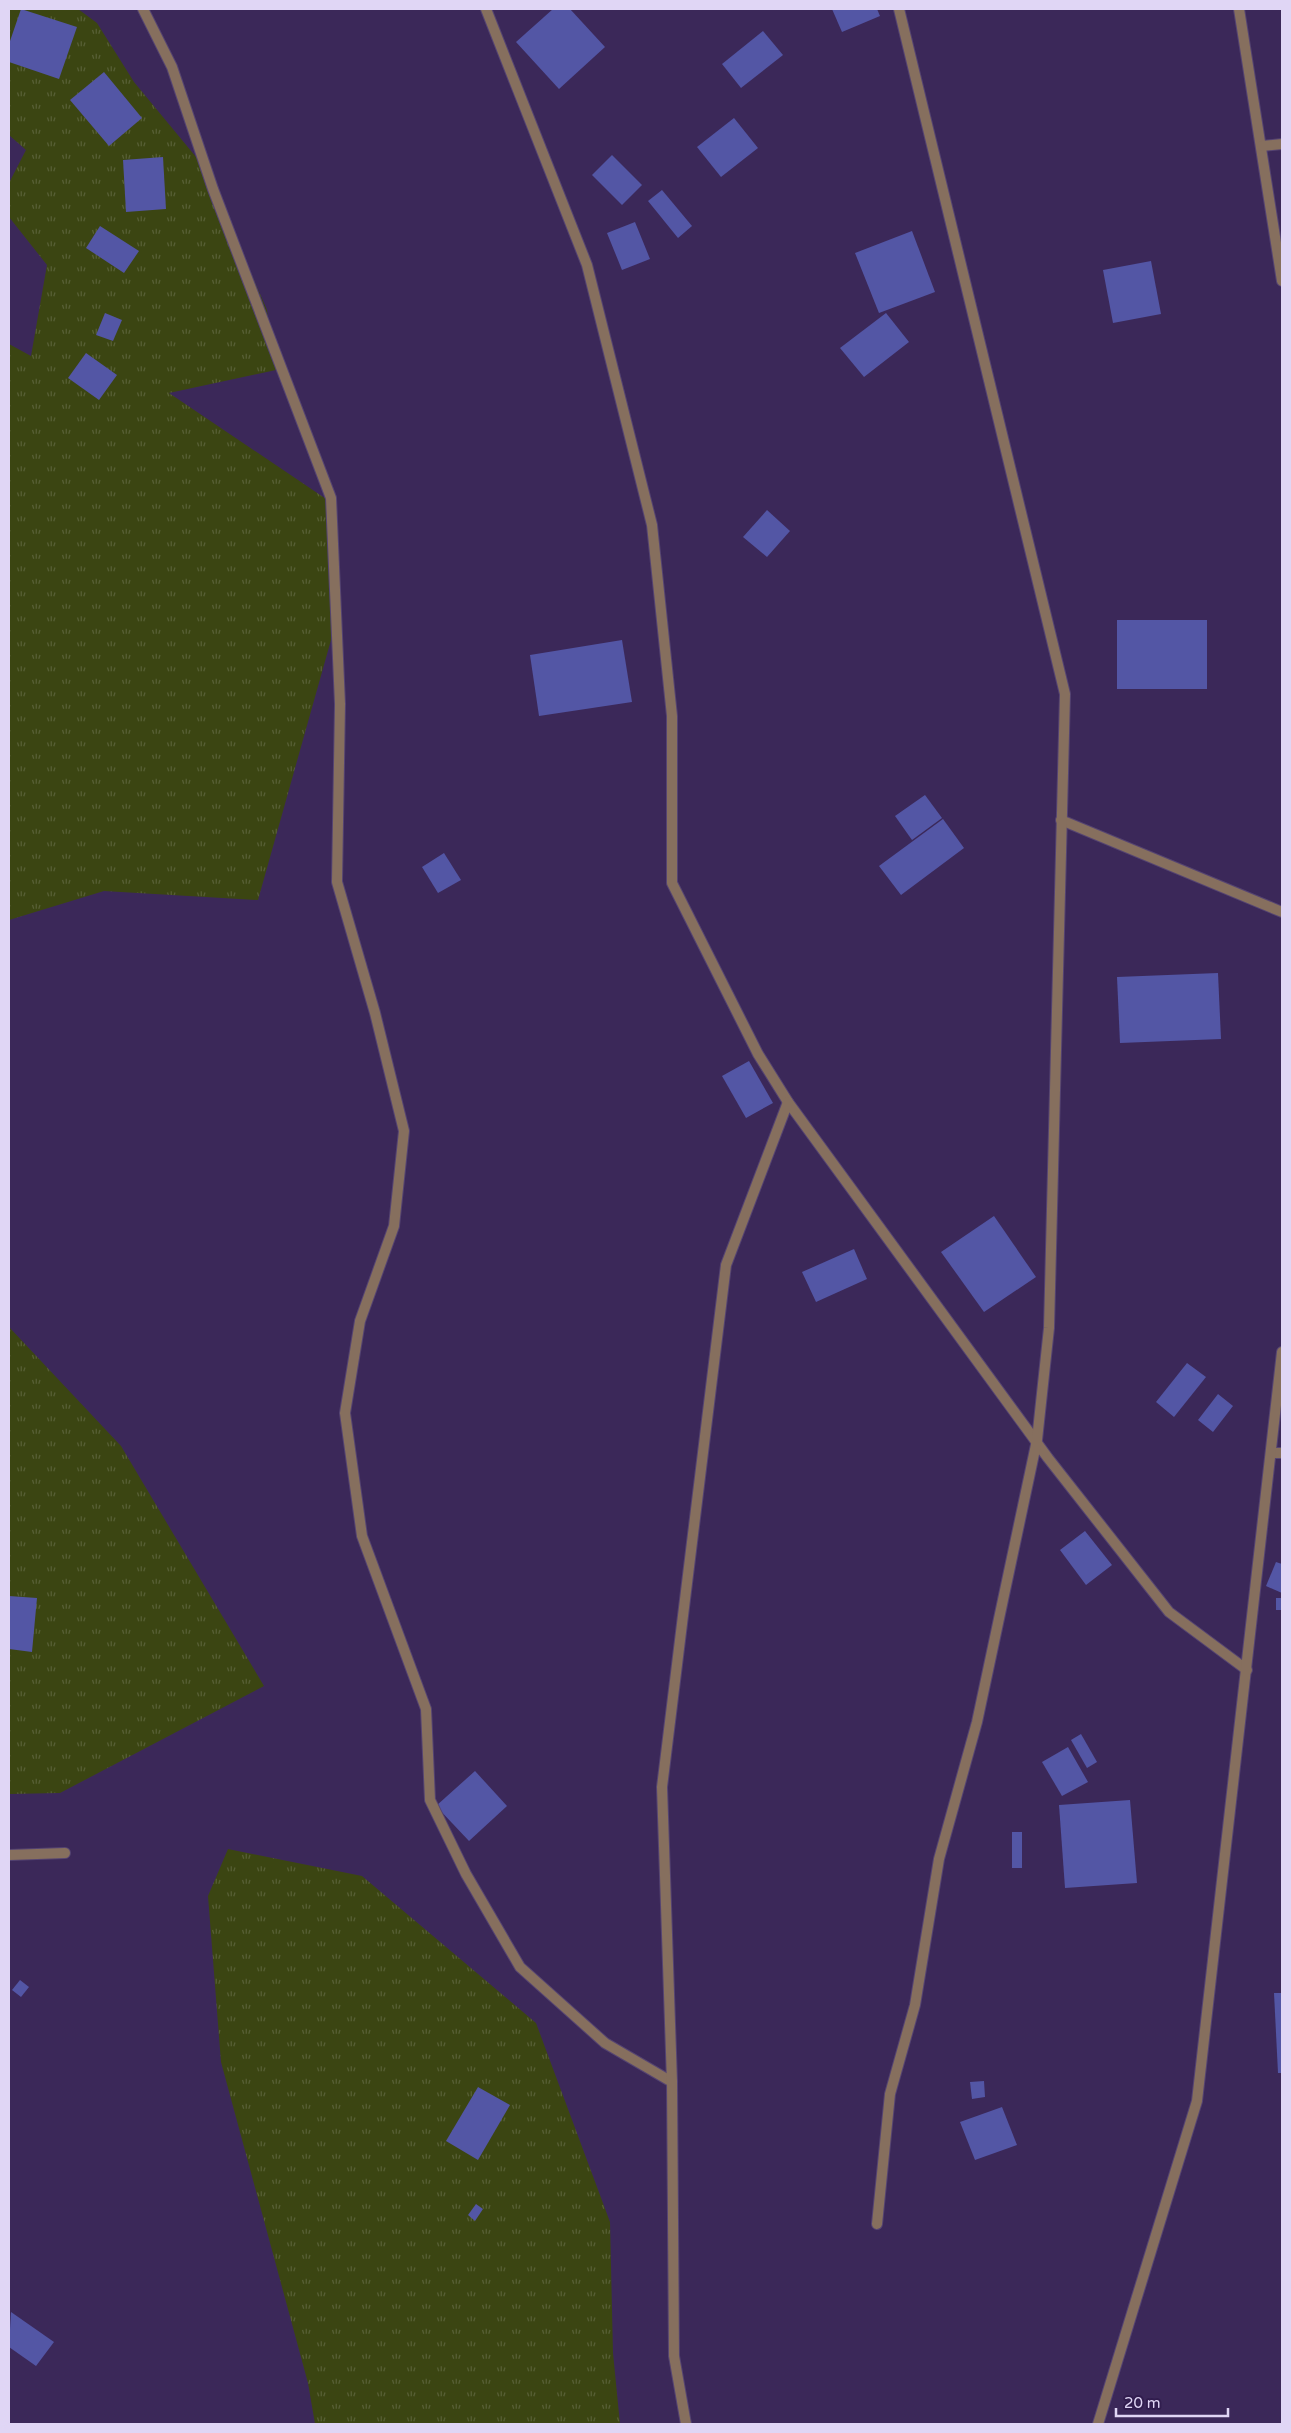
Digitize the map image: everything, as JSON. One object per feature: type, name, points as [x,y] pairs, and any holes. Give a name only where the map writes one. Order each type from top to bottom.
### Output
[{"type":"street","points":[[143,9],[172,67],[212,188],[331,498],[340,704],[337,882],[375,1013],[404,1131],[394,1226],[360,1321],[345,1413],[362,1536],[426,1709],[430,1800],[466,1874],[520,1967],[605,2043],[672,2082]]},
{"type":"street","points":[[486,9],[587,265],[652,525],[672,716],[672,883],[758,1054],[788,1102],[1037,1440],[1048,1458],[1169,1612],[1247,1670]]},
{"type":"street","points":[[877,2224],[890,2094],[916,2005],[939,1859],[977,1722],[1037,1440],[1049,1328],[1065,694],[899,9]]},
{"type":"street","points":[[1239,9],[1282,281]]},
{"type":"street","points":[[1262,146],[1282,144]]},
{"type":"street","points":[[1061,820],[1282,912]]},
{"type":"street","points":[[686,2424],[674,2356],[672,2082],[662,1787],[726,1265],[788,1102]]},
{"type":"street","points":[[1098,2424],[1198,2101],[1247,1670],[1277,1453],[1282,1352]]},
{"type":"street","points":[[9,1855],[65,1853]]},
{"type":"green space","points":[[9,9],[78,9],[97,23],[134,82],[206,169],[267,310],[276,370],[169,393],[335,505],[331,640],[258,900],[104,891],[9,920],[9,344],[31,356],[47,265],[9,217],[9,183],[26,150],[9,135]]},
{"type":"green space","points":[[9,1327],[121,1446],[264,1686],[60,1793],[9,1794]]},
{"type":"green space","points":[[228,1849],[362,1876],[536,2023],[610,2222],[613,2353],[620,2424],[315,2424],[308,2383],[221,2062],[208,1896]]},
{"type":"building","points":[[21,9],[77,27],[59,79],[9,62],[9,44]]},
{"type":"building","points":[[553,9],[570,9],[605,47],[559,89],[516,42]]},
{"type":"building","points":[[832,9],[877,9],[880,16],[842,32]]},
{"type":"building","points":[[763,31],[783,55],[741,88],[722,64]]},
{"type":"building","points":[[104,72],[142,118],[109,146],[70,100]]},
{"type":"building","points":[[734,118],[758,148],[721,177],[697,147]]},
{"type":"building","points":[[612,155],[642,185],[622,205],[592,175]]},
{"type":"building","points":[[163,157],[166,209],[126,212],[123,160]]},
{"type":"building","points":[[662,190],[692,226],[678,238],[648,201]]},
{"type":"building","points":[[635,222],[650,259],[622,270],[607,233]]},
{"type":"building","points":[[100,226],[139,251],[124,273],[86,248]]},
{"type":"building","points":[[912,231],[935,292],[879,313],[855,253]]},
{"type":"building","points":[[1151,261],[1161,314],[1113,323],[1103,270]]},
{"type":"building","points":[[105,313],[122,320],[113,341],[96,335]]},
{"type":"building","points":[[886,313],[909,342],[864,377],[840,348]]},
{"type":"building","points":[[86,353],[117,375],[99,400],[68,378]]},
{"type":"building","points":[[767,510],[790,531],[767,557],[743,537]]},
{"type":"building","points":[[1117,620],[1207,620],[1207,689],[1117,689]]},
{"type":"building","points":[[622,640],[632,702],[539,716],[530,655]]},
{"type":"building","points":[[925,795],[942,818],[912,840],[895,816]]},
{"type":"building","points":[[943,819],[964,848],[901,895],[879,866]]},
{"type":"building","points":[[444,853],[461,880],[438,893],[422,867]]},
{"type":"building","points":[[1218,973],[1221,1039],[1120,1043],[1117,977]]},
{"type":"building","points":[[749,1061],[773,1103],[746,1118],[722,1076]]},
{"type":"building","points":[[994,1216],[1036,1277],[984,1312],[941,1252]]},
{"type":"building","points":[[854,1249],[867,1279],[816,1302],[802,1272]]},
{"type":"building","points":[[1187,1363],[1206,1377],[1174,1417],[1156,1402]]},
{"type":"building","points":[[1218,1394],[1233,1406],[1213,1432],[1198,1420]]},
{"type":"building","points":[[1085,1531],[1112,1565],[1086,1585],[1060,1550]]},
{"type":"building","points":[[1276,1562],[1282,1564],[1282,1593],[1266,1586]]},
{"type":"building","points":[[9,1596],[37,1598],[32,1652],[9,1649]]},
{"type":"building","points":[[1276,1598],[1282,1598],[1282,1610],[1276,1610]]},
{"type":"building","points":[[1081,1734],[1097,1762],[1087,1768],[1071,1740]]},
{"type":"building","points":[[1068,1747],[1088,1782],[1062,1796],[1042,1762]]},
{"type":"building","points":[[475,1771],[507,1806],[469,1841],[436,1806]]},
{"type":"building","points":[[1130,1800],[1137,1883],[1065,1888],[1059,1805]]},
{"type":"building","points":[[1012,1832],[1022,1832],[1022,1868],[1012,1868]]},
{"type":"building","points":[[20,1980],[29,1987],[21,1997],[12,1990]]},
{"type":"building","points":[[1274,1993],[1282,1993],[1282,2073],[1278,2073]]},
{"type":"building","points":[[984,2081],[985,2097],[972,2099],[970,2082]]},
{"type":"building","points":[[478,2087],[510,2105],[478,2160],[446,2141]]},
{"type":"building","points":[[1002,2107],[1017,2145],[975,2160],[960,2122]]},
{"type":"building","points":[[476,2204],[483,2209],[475,2221],[468,2215]]},
{"type":"building","points":[[11,2312],[54,2342],[36,2366],[9,2347]]}]
